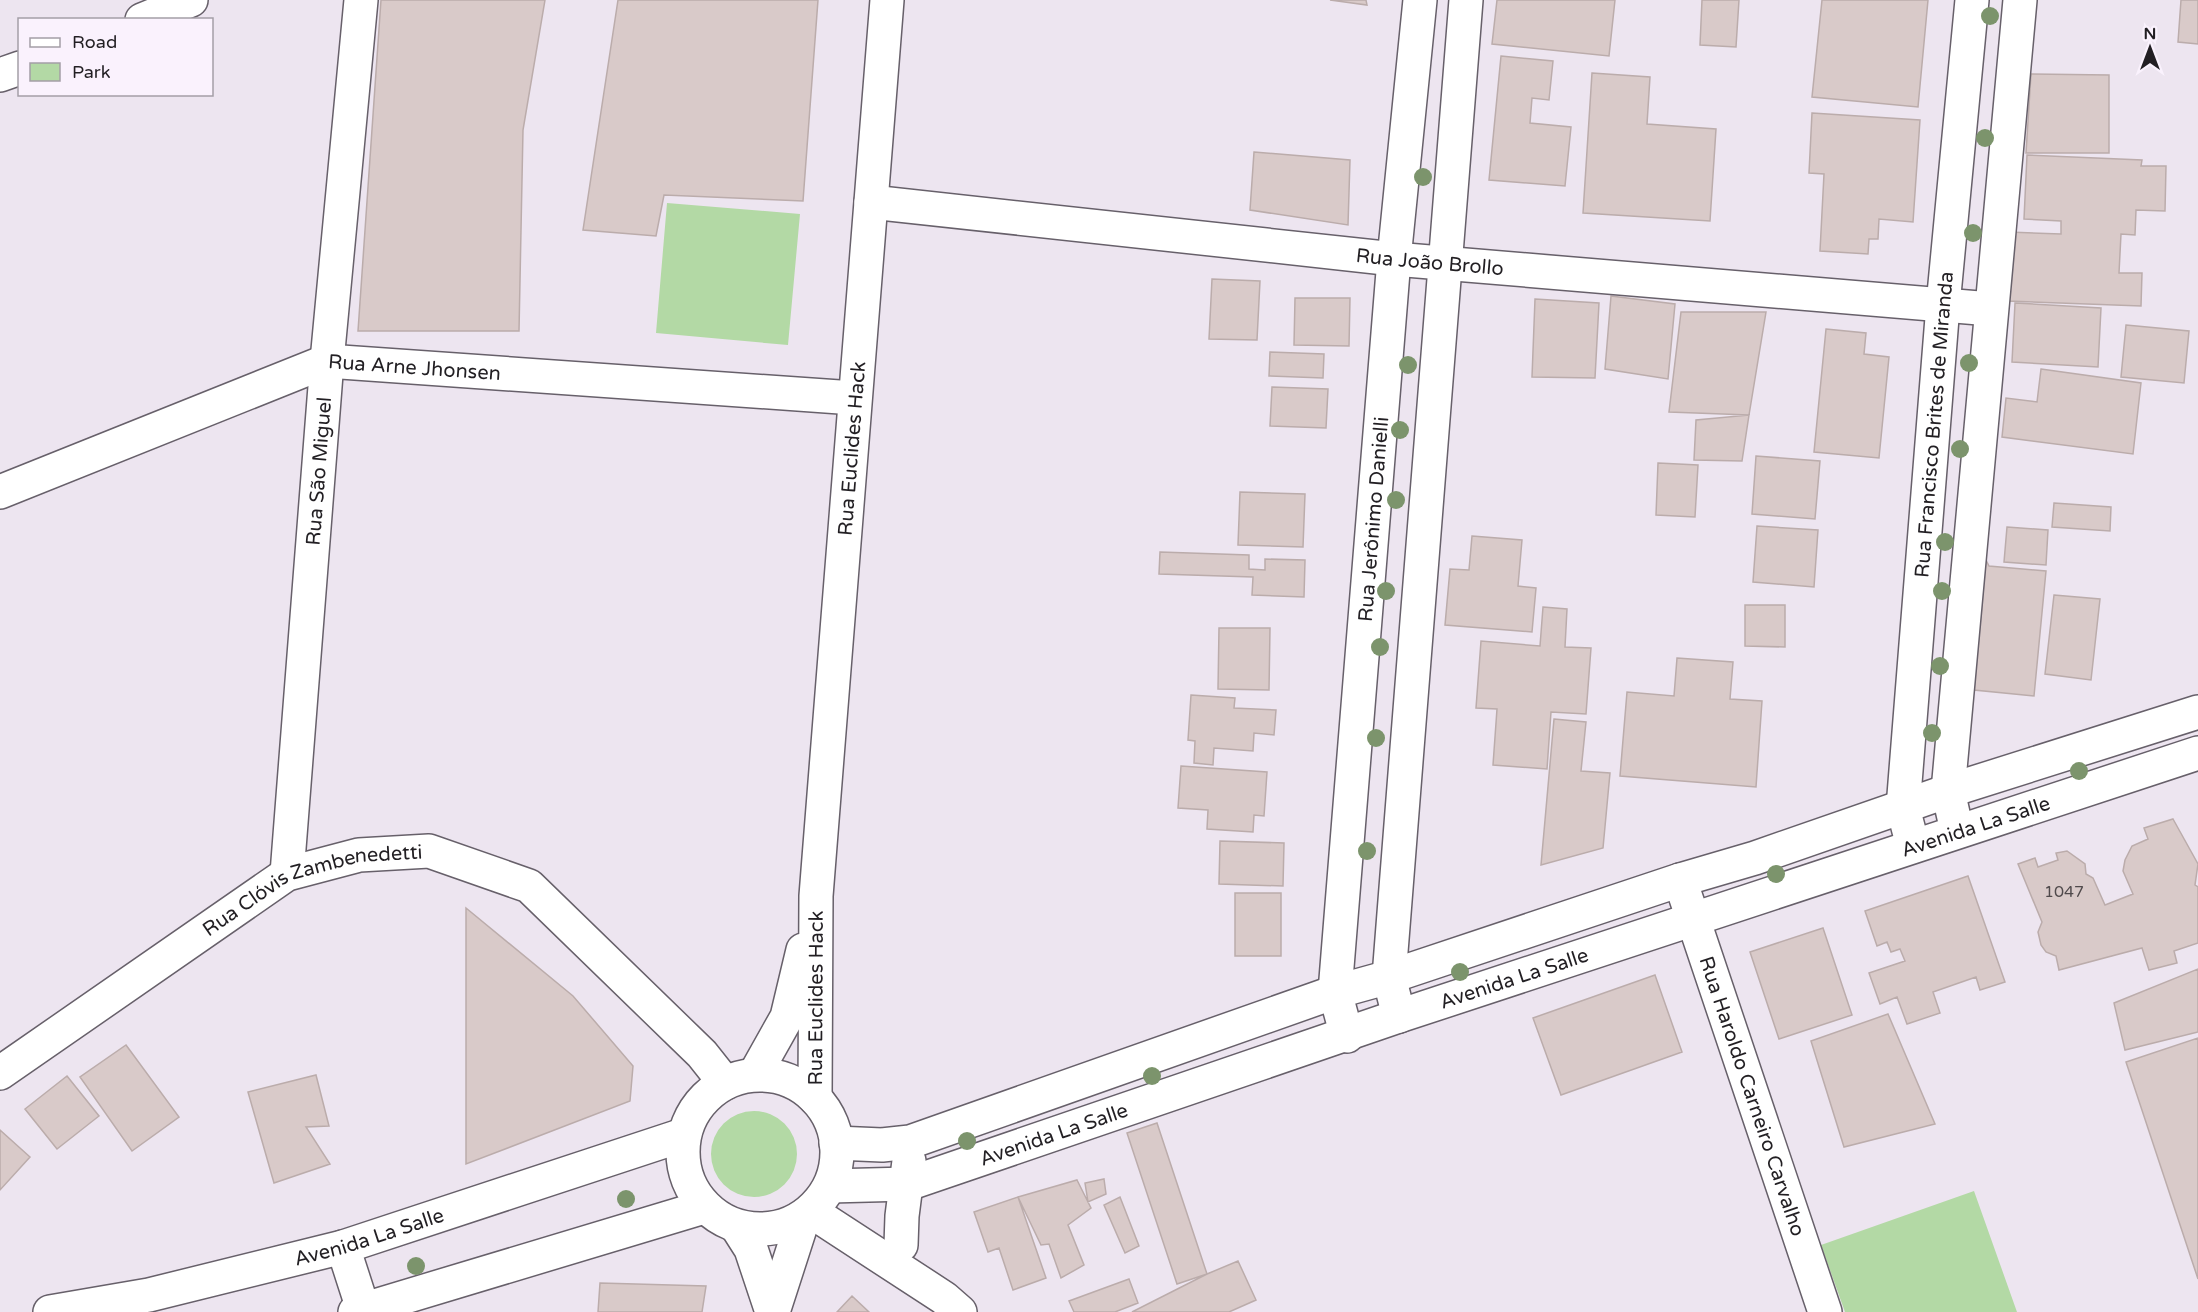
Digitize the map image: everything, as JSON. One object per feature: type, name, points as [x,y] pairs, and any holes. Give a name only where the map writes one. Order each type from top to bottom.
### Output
[{"type":"street","points":[[147,18],[191,0]]},
{"type":"street","name":"Rua São Miguel","points":[[287,874],[327,361],[361,0]]},
{"type":"street","name":"Rua Euclides Hack","points":[[815,1098],[816,896],[887,0]]},
{"type":"street","name":"Rua Jerônimo Danielli","points":[[1347,1036],[1335,992],[1394,259],[1420,0]]},
{"type":"street","points":[[1399,1016],[1389,977],[1466,0]]},
{"type":"street","name":"Rua Francisco Brites de Miranda","points":[[1913,846],[1903,808],[1942,304],[1972,0]]},
{"type":"street","points":[[1957,831],[1948,791],[2020,0]]},
{"type":"street","points":[[1968,45],[2016,49]]},
{"type":"street","points":[[0,75],[18,69]]},
{"type":"street","points":[[1408,115],[1456,119]]},
{"type":"street","points":[[1956,170],[2004,171]]},
{"type":"street","name":"Rua João Brollo","points":[[871,202],[1394,259],[1991,309]]},
{"type":"street","name":"Rua Arne Jhonsen","points":[[0,492],[327,361],[854,398]]},
{"type":"street","points":[[1378,465],[1429,467]]},
{"type":"street","points":[[1928,488],[1975,492]]},
{"type":"street","points":[[1918,620],[1962,624]]},
{"type":"street","points":[[1360,691],[1411,693]]},
{"type":"street","name":"Avenida La Salle","points":[[836,1143],[882,1145],[910,1142],[1335,992],[1389,977],[1680,880],[1755,858],[1948,791],[2198,712]]},
{"type":"street","name":"Avenida La Salle","points":[[818,1201],[908,1184],[1347,1036],[1399,1016],[1691,919],[1767,897],[1957,831],[2198,753]]},
{"type":"street","name":"Rua Clóvis Zambenedetti","points":[[0,1073],[287,874],[359,855],[429,851],[529,886],[702,1054],[740,1078]]},
{"type":"street","name":"Rua Haroldo Carneiro Carvalho","points":[[1680,880],[1691,919],[1825,1312]]},
{"type":"street","name":"Rua Euclides Hack","points":[[740,1078],[787,1017],[816,896]]},
{"type":"street","points":[[740,1078],[788,1080],[815,1098],[830,1119],[836,1143],[818,1201],[773,1312],[751,1249],[737,1227],[704,1207],[684,1174],[683,1135],[695,1107],[740,1078]]},
{"type":"street","name":"Avenida La Salle","points":[[50,1312],[149,1295],[343,1248],[683,1135]]},
{"type":"street","points":[[901,1245],[910,1142]]},
{"type":"street","points":[[737,1227],[776,1227],[818,1201]]},
{"type":"street","points":[[818,1201],[901,1245],[952,1305]]},
{"type":"street","points":[[818,1201],[952,1305]]},
{"type":"street","points":[[343,1248],[359,1311],[704,1207]]},
{"type":"green space","points":[[667,203],[800,214],[788,345],[656,333]]},
{"type":"green space","points":[[754,1111],[770,1115],[784,1124],[793,1138],[797,1154],[793,1170],[784,1184],[770,1193],[754,1197],[738,1193],[724,1184],[715,1170],[711,1154],[715,1138],[724,1124],[738,1115]]},
{"type":"green space","points":[[1974,1191],[2017,1312],[1845,1312],[1821,1245]]},
{"type":"building","points":[[381,0],[545,0],[523,130],[519,331],[358,331]]},
{"type":"building","points":[[618,0],[818,0],[803,201],[664,195],[656,236],[583,230]]},
{"type":"building","points":[[1330,0],[1366,0],[1367,5]]},
{"type":"building","points":[[1497,0],[1615,0],[1609,56],[1492,44]]},
{"type":"building","points":[[1702,0],[1739,0],[1736,47],[1700,45]]},
{"type":"building","points":[[1822,0],[1928,0],[1918,107],[1812,97]]},
{"type":"building","points":[[2181,0],[2198,0],[2198,44],[2178,42]]},
{"type":"building","points":[[1501,56],[1553,61],[1549,100],[1532,98],[1530,123],[1571,127],[1565,186],[1489,180]]},
{"type":"building","points":[[1592,73],[1650,77],[1647,124],[1716,129],[1710,221],[1583,213]]},
{"type":"building","points":[[2031,74],[2109,75],[2109,153],[2026,153]]},
{"type":"building","points":[[1812,113],[1920,120],[1913,222],[1879,219],[1878,239],[1869,239],[1868,254],[1820,251],[1824,174],[1809,173]]},
{"type":"building","points":[[1254,152],[1350,160],[1348,225],[1250,210]]},
{"type":"building","points":[[2027,155],[2142,160],[2141,166],[2166,166],[2165,211],[2136,210],[2135,235],[2121,234],[2119,273],[2142,273],[2141,306],[2007,301],[2009,232],[2061,234],[2061,221],[2024,219]]},
{"type":"building","points":[[1212,279],[1260,281],[1257,340],[1209,339]]},
{"type":"building","points":[[1611,296],[1675,304],[1668,379],[1605,369]]},
{"type":"building","points":[[1295,298],[1350,298],[1349,346],[1294,345]]},
{"type":"building","points":[[1535,299],[1599,303],[1595,378],[1532,377]]},
{"type":"building","points":[[2015,303],[2101,308],[2098,367],[2012,362]]},
{"type":"building","points":[[1681,312],[1766,312],[1749,415],[1669,412]]},
{"type":"building","points":[[2126,325],[2189,331],[2184,383],[2121,377]]},
{"type":"building","points":[[1826,329],[1866,333],[1864,354],[1889,357],[1879,458],[1814,452]]},
{"type":"building","points":[[1270,352],[1324,354],[1323,378],[1269,376]]},
{"type":"building","points":[[2041,369],[2141,383],[2133,454],[2002,437],[2006,398],[2037,402]]},
{"type":"building","points":[[1272,387],[1328,389],[1326,428],[1270,426]]},
{"type":"building","points":[[1749,415],[1742,461],[1694,460],[1696,420]]},
{"type":"building","points":[[1756,456],[1820,461],[1815,519],[1752,514]]},
{"type":"building","points":[[1658,463],[1698,465],[1695,517],[1656,515]]},
{"type":"building","points":[[1240,492],[1305,494],[1303,547],[1238,545]]},
{"type":"building","points":[[2054,503],[2111,507],[2110,531],[2052,527]]},
{"type":"building","points":[[1757,526],[1818,530],[1814,587],[1753,582]]},
{"type":"building","points":[[2007,527],[2048,530],[2046,565],[2004,562]]},
{"type":"building","points":[[1472,536],[1522,540],[1518,586],[1536,588],[1532,632],[1445,625],[1450,569],[1469,570]]},
{"type":"building","points":[[1160,552],[1249,555],[1249,569],[1265,570],[1265,559],[1305,560],[1304,597],[1252,595],[1253,577],[1159,574]]},
{"type":"building","points":[[1986,560],[1989,566],[2046,571],[2034,696],[1974,690]]},
{"type":"building","points":[[2054,595],[2100,599],[2091,680],[2045,674]]},
{"type":"building","points":[[1745,605],[1785,605],[1785,647],[1745,646]]},
{"type":"building","points":[[1543,607],[1567,609],[1565,647],[1591,648],[1586,714],[1551,712],[1547,769],[1493,765],[1497,709],[1476,708],[1481,641],[1540,646]]},
{"type":"building","points":[[1219,628],[1270,628],[1269,690],[1218,689]]},
{"type":"building","points":[[1677,658],[1733,662],[1730,699],[1762,701],[1756,787],[1620,776],[1627,692],[1674,696]]},
{"type":"building","points":[[1191,695],[1235,698],[1234,708],[1276,710],[1274,735],[1254,733],[1253,751],[1214,748],[1213,765],[1194,763],[1195,741],[1188,740]]},
{"type":"building","points":[[1554,719],[1586,722],[1581,771],[1610,773],[1603,848],[1541,865]]},
{"type":"building","points":[[1181,766],[1267,772],[1264,816],[1254,815],[1253,832],[1207,829],[1208,810],[1178,808]]},
{"type":"building","points":[[2173,819],[2198,864],[2195,885],[2198,887],[2198,943],[2174,951],[2177,963],[2149,970],[2142,948],[2059,970],[2056,956],[2046,952],[2041,945],[2038,932],[2042,922],[2018,864],[2035,858],[2038,867],[2058,860],[2056,853],[2067,851],[2085,864],[2086,874],[2093,878],[2105,905],[2133,894],[2123,871],[2125,860],[2132,846],[2148,839],[2144,828]]},
{"type":"building","points":[[1220,841],[1284,843],[1283,886],[1219,884]]},
{"type":"building","points":[[1968,876],[2005,982],[1980,990],[1976,977],[1933,992],[1940,1013],[1907,1024],[1897,997],[1880,1004],[1869,973],[1905,961],[1900,949],[1891,952],[1887,942],[1877,946],[1865,911]]},
{"type":"building","points":[[1235,893],[1281,893],[1281,956],[1235,956]]},
{"type":"building","points":[[466,908],[573,996],[633,1066],[630,1101],[466,1164]]},
{"type":"building","points":[[1823,928],[1852,1015],[1779,1039],[1750,952]]},
{"type":"building","points":[[2198,969],[2198,1032],[2125,1050],[2114,1003]]},
{"type":"building","points":[[1655,975],[1682,1052],[1561,1095],[1533,1018]]},
{"type":"building","points":[[1888,1014],[1935,1124],[1844,1147],[1811,1041]]},
{"type":"building","points":[[2198,1038],[2198,1279],[2126,1062]]},
{"type":"building","points":[[126,1045],[179,1117],[132,1151],[80,1077]]},
{"type":"building","points":[[316,1075],[329,1126],[306,1127],[330,1164],[274,1183],[248,1092]]},
{"type":"building","points":[[67,1076],[99,1116],[57,1149],[25,1109]]},
{"type":"building","points":[[1157,1123],[1207,1274],[1177,1284],[1127,1133]]},
{"type":"building","points":[[0,1130],[30,1157],[0,1190]]},
{"type":"building","points":[[1104,1179],[1106,1194],[1088,1202],[1085,1183]]},
{"type":"building","points":[[1077,1180],[1091,1208],[1068,1225],[1084,1265],[1061,1278],[1049,1244],[1041,1245],[1018,1197]]},
{"type":"building","points":[[1018,1197],[1046,1278],[1013,1290],[999,1248],[988,1252],[974,1212]]},
{"type":"building","points":[[1120,1197],[1139,1246],[1125,1253],[1104,1205]]},
{"type":"building","points":[[1238,1261],[1256,1300],[1229,1312],[1132,1312],[1207,1274]]},
{"type":"building","points":[[1129,1279],[1138,1303],[1115,1312],[1074,1312],[1069,1301]]},
{"type":"building","points":[[600,1283],[706,1286],[702,1312],[598,1312]]},
{"type":"building","points":[[852,1296],[869,1312],[837,1312]]}]
